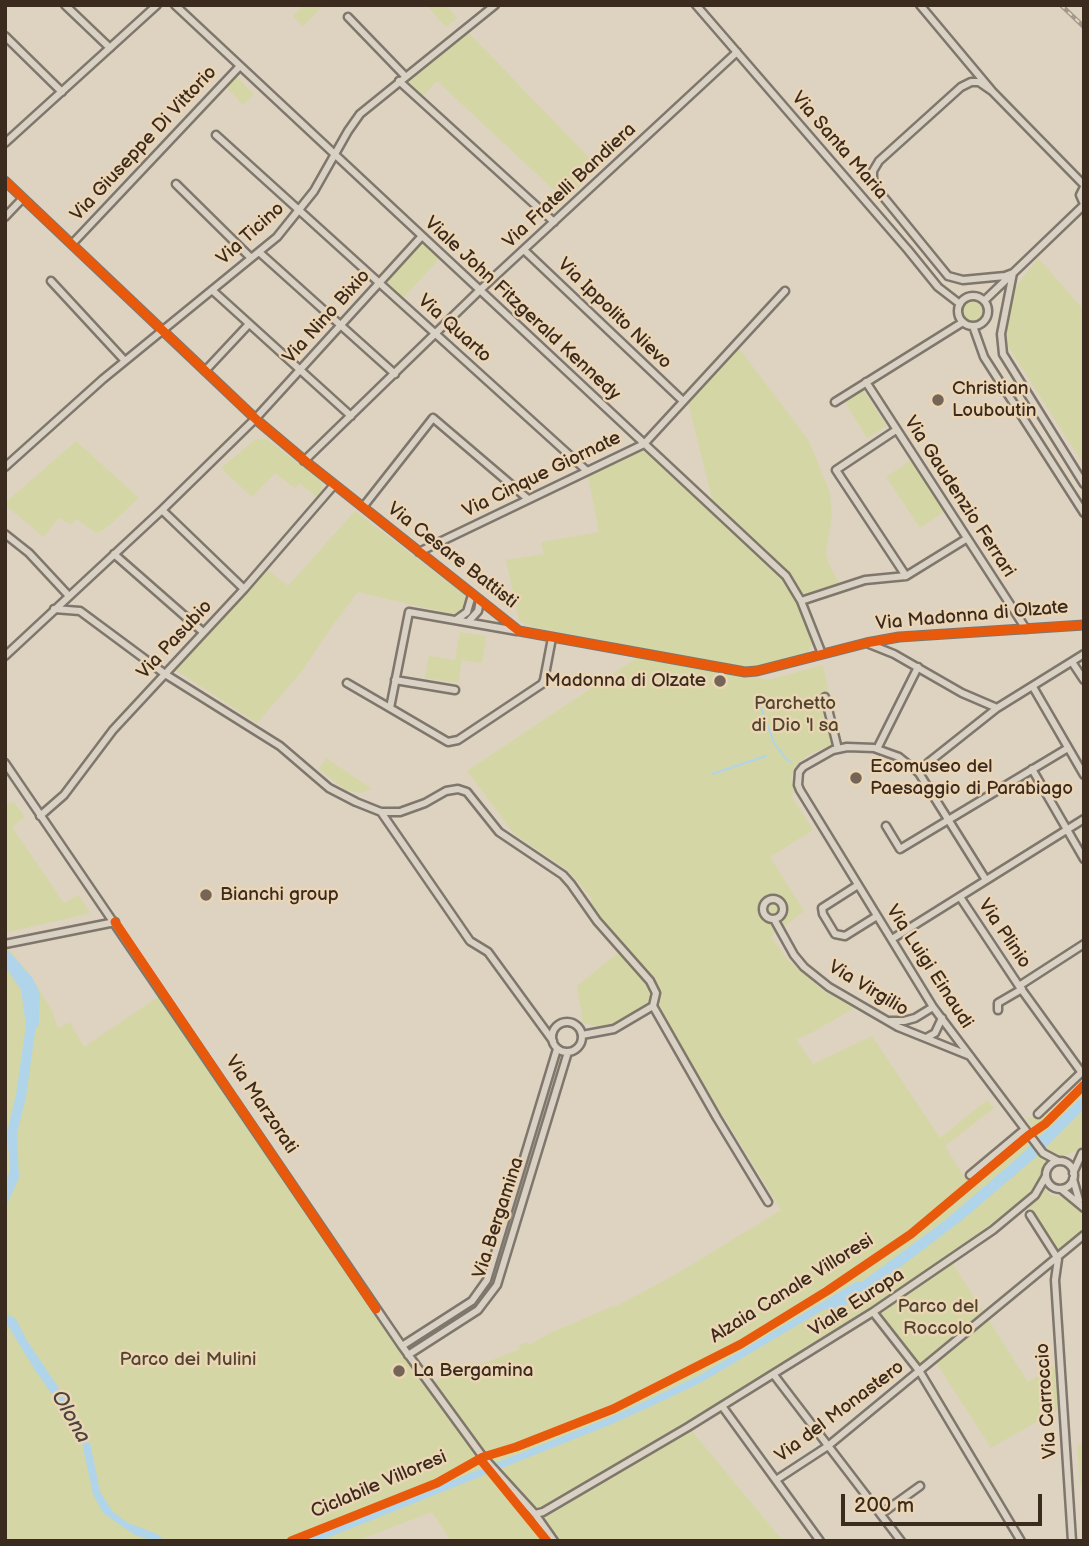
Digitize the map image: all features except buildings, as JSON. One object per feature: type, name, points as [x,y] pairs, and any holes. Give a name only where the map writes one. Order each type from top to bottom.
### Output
[{"type":"street","points":[[65,5],[110,48]]},
{"type":"street","points":[[5,143],[157,5]]},
{"type":"street","name":"Viale John Fitzgerald Kennedy","points":[[175,5],[786,576],[801,601],[822,654]]},
{"type":"street","name":"Via Ticino","points":[[5,467],[125,361],[277,237],[300,211],[360,114],[495,5]]},
{"type":"street","name":"Via Santa Maria","points":[[696,5],[937,287],[960,304]]},
{"type":"street","points":[[920,5],[992,91],[1084,186],[1080,195],[1084,204],[984,301]]},
{"type":"street","points":[[348,17],[402,79],[554,222]]},
{"type":"street","points":[[5,36],[62,92]]},
{"type":"street","name":"Via Fratelli Bandiera","points":[[304,461],[480,290],[737,52]]},
{"type":"street","name":"Via Giuseppe Di Vittorio","points":[[72,244],[240,66]]},
{"type":"street","points":[[992,91],[979,82],[964,85],[879,161],[874,167],[873,179],[877,189],[948,276],[963,280],[1005,276],[1013,272]]},
{"type":"street","name":"Via Quarto","points":[[216,135],[587,471]]},
{"type":"street","name":"Via Cesare Battisti","points":[[5,181],[304,461],[519,631],[745,672],[822,654]]},
{"type":"street","points":[[176,184],[251,258]]},
{"type":"street","points":[[5,217],[23,198]]},
{"type":"street","name":"Via Nino Bixio","points":[[256,418],[422,236]]},
{"type":"street","name":"Via Ippolito Nievo","points":[[524,250],[683,401]]},
{"type":"street","points":[[259,252],[395,374]]},
{"type":"street","points":[[1013,272],[1001,334],[1003,354],[1084,484]]},
{"type":"street","points":[[51,281],[125,361]]},
{"type":"street","points":[[212,290],[351,416]]},
{"type":"street","name":"Via Cinque Giornate","points":[[419,552],[644,444],[785,291]]},
{"type":"street","points":[[970,297],[984,301],[989,311],[981,324],[973,326],[963,322],[958,311],[960,304],[970,297]]},
{"type":"street","points":[[835,402],[963,322]]},
{"type":"street","points":[[205,370],[249,324]]},
{"type":"street","points":[[973,326],[984,357],[1084,513]]},
{"type":"street","name":"Via Gaudenzio Ferrari","points":[[866,382],[1026,629]]},
{"type":"street","points":[[5,656],[256,418]]},
{"type":"street","points":[[363,508],[433,418],[528,499]]},
{"type":"street","points":[[897,430],[836,470],[906,576]]},
{"type":"street","name":"Via Pasubio","points":[[40,817],[69,789],[113,730],[244,589],[334,485]]},
{"type":"street","points":[[1070,493],[1084,504]]},
{"type":"street","points":[[162,510],[244,589]]},
{"type":"street","points":[[5,534],[29,553],[69,596]]},
{"type":"street","points":[[801,601],[865,580],[906,576],[966,538]]},
{"type":"street","points":[[114,554],[203,632]]},
{"type":"street","points":[[456,620],[467,611],[472,595]]},
{"type":"street","points":[[468,622],[478,611],[480,600]]},
{"type":"street","points":[[54,609],[80,611],[165,674],[280,746],[329,788],[381,812],[400,812],[457,789],[467,792],[499,832],[571,884],[597,921],[650,981],[656,993],[653,1006],[716,1118],[768,1202]]},
{"type":"street","points":[[390,708],[409,612],[519,631]]},
{"type":"street","name":"Via Madonna di Olzate","points":[[822,654],[899,637],[1084,625]]},
{"type":"street","points":[[347,683],[448,742],[458,740],[542,684],[552,638]]},
{"type":"street","points":[[866,643],[894,654],[962,693],[997,708]]},
{"type":"street","points":[[919,773],[997,708],[1084,654]]},
{"type":"street","points":[[1072,662],[1084,680]]},
{"type":"street","points":[[877,749],[918,667]]},
{"type":"street","points":[[395,680],[455,690]]},
{"type":"street","points":[[1033,687],[1084,775]]},
{"type":"street","points":[[825,697],[838,749],[877,749],[899,757],[919,773],[986,880]]},
{"type":"street","points":[[886,826],[900,849],[1068,748]]},
{"type":"street","name":"Via Luigi Einaudi","points":[[838,749],[803,767],[797,778],[800,790],[933,1006],[1043,1153],[1061,1162]]},
{"type":"street","name":"Via Marzorati","points":[[5,763],[408,1355],[483,1457],[535,1514],[554,1541]]},
{"type":"street","points":[[1032,769],[1084,859]]},
{"type":"street","points":[[381,812],[470,941],[488,952],[557,1049],[568,1052],[579,1046],[582,1035],[577,1027],[564,1023],[554,1031],[552,1041]]},
{"type":"street","points":[[892,939],[1084,819]]},
{"type":"street","points":[[858,886],[822,908],[835,934],[845,936],[877,916]]},
{"type":"street","name":"Via Plinio","points":[[960,897],[1020,987],[1083,1072]]},
{"type":"street","name":"Via Virgilio","points":[[774,919],[794,955],[829,987],[885,1020],[970,1056]]},
{"type":"street","points":[[8,943],[115,922]]},
{"type":"street","points":[[1020,987],[1084,944]]},
{"type":"street","name":"Via Plinio","points":[[998,1010],[998,1003],[1020,987]]},
{"type":"street","points":[[582,1035],[614,1029],[653,1006]]},
{"type":"street","points":[[885,1020],[904,1021],[920,1016],[933,1006]]},
{"type":"street","points":[[920,1016],[917,1022],[921,1036],[935,1033],[942,1018]]},
{"type":"street","name":"Via Bergamina","points":[[402,1346],[472,1301],[487,1280],[557,1049]]},
{"type":"street","name":"Via Bergamina","points":[[408,1355],[478,1310],[497,1284],[568,1052]]},
{"type":"street","points":[[1038,1114],[1083,1072]]},
{"type":"street","points":[[970,1175],[1027,1132]]},
{"type":"street","name":"Viale Europa","points":[[1035,1195],[1049,1166],[1083,1152]]},
{"type":"street","name":"Viale Europa","points":[[535,1514],[543,1512],[688,1427],[873,1312],[971,1247],[1035,1195],[1066,1187],[1083,1152]]},
{"type":"street","name":"Via Luigi Einaudi","points":[[1043,1153],[1046,1174]]},
{"type":"street","points":[[1061,1162],[1072,1169],[1083,1207]]},
{"type":"street","points":[[1046,1174],[1051,1185],[1083,1207]]},
{"type":"street","points":[[1030,1216],[1058,1259]]},
{"type":"street","name":"Via del Monastero","points":[[776,1480],[828,1446],[1084,1236]]},
{"type":"street","name":"Via Carroccio","points":[[1058,1259],[1055,1280],[1072,1541]]},
{"type":"street","points":[[873,1312],[920,1372],[1021,1541]]},
{"type":"street","points":[[774,1375],[901,1541]]},
{"type":"street","points":[[722,1406],[820,1541]]},
{"type":"street","points":[[881,1514],[920,1486]]},
{"type":"green space","points":[[304,5],[324,5],[303,26],[293,16]]},
{"type":"green space","points":[[426,5],[446,5],[457,18],[446,27]]},
{"type":"green space","points":[[468,32],[599,168],[555,210],[545,202],[555,191],[437,81],[422,96],[404,81]]},
{"type":"green space","points":[[237,77],[254,94],[243,105],[226,87]]},
{"type":"green space","points":[[421,243],[440,258],[403,298],[385,282]]},
{"type":"green space","points":[[1038,258],[1084,310],[1084,465],[1004,340],[1015,288]]},
{"type":"green space","points":[[973,301],[981,304],[984,312],[981,320],[973,323],[965,320],[962,312],[965,304]]},
{"type":"green space","name":"Parco dei Mulini","points":[[738,347],[809,441],[830,493],[832,515],[826,553],[842,589],[799,604],[812,643],[802,657],[756,668],[700,665],[768,680],[823,665],[831,702],[824,703],[831,745],[808,755],[795,766],[791,777],[796,792],[791,795],[813,830],[770,857],[804,911],[771,937],[788,960],[825,992],[854,1008],[796,1039],[813,1064],[872,1036],[940,1138],[987,1100],[994,1108],[945,1146],[968,1179],[994,1160],[999,1161],[1008,1155],[1026,1140],[1022,1136],[1034,1129],[1026,1117],[1032,1118],[1044,1105],[1051,1114],[1084,1080],[1084,1146],[1067,1155],[1057,1155],[1049,1149],[1044,1155],[1049,1169],[1044,1186],[1050,1195],[1067,1198],[1081,1212],[1084,1216],[1082,1232],[1062,1250],[1058,1250],[1025,1203],[999,1223],[1001,1228],[953,1264],[1028,1382],[1056,1365],[1059,1409],[991,1448],[933,1358],[921,1367],[918,1366],[875,1310],[686,1424],[783,1541],[451,1541],[432,1512],[356,1541],[5,1541],[5,1338],[9,1337],[5,1327],[5,945],[28,972],[52,1010],[58,1028],[70,1022],[84,1047],[158,997],[426,1385],[520,1349],[518,1346],[527,1342],[529,1345],[550,1333],[615,1307],[680,1272],[781,1210],[652,1000],[616,1023],[599,1027],[583,1023],[577,986],[623,949],[594,912],[589,902],[592,899],[569,871],[515,835],[467,771],[650,649],[532,627],[519,621],[506,560],[544,554],[541,542],[599,532],[588,476],[634,452],[645,450],[706,506],[712,499],[688,402]]},
{"type":"green space","points":[[863,390],[887,426],[867,438],[845,402]]},
{"type":"green space","points":[[256,439],[268,440],[321,481],[322,491],[318,498],[299,483],[295,488],[275,473],[252,497],[221,468]]},
{"type":"green space","points":[[76,441],[139,498],[105,529],[96,533],[76,519],[71,525],[59,518],[44,537],[5,503]]},
{"type":"green space","points":[[910,461],[945,511],[920,528],[886,477]]},
{"type":"green space","points":[[355,511],[466,596],[462,611],[455,615],[358,592],[302,671],[257,723],[174,669],[267,570],[288,586]]},
{"type":"green space","points":[[460,632],[486,636],[482,663],[462,660],[458,683],[425,678],[429,656],[455,660]]},
{"type":"green space","points":[[326,758],[372,789],[360,793],[346,790],[319,769]]},
{"type":"green space","points":[[14,802],[25,817],[12,827],[64,903],[79,895],[90,913],[5,933],[5,804]]},
{"type":"green space","points":[[1084,1444],[1084,1484],[1080,1485],[1077,1445]]},
{"type":"water","points":[[5,954],[17,967],[31,990],[36,1025],[26,1097],[17,1133],[19,1178],[5,1209],[5,1188],[10,1168],[7,1132],[16,1095],[26,1025],[21,990],[5,966]]},
{"type":"water","points":[[1084,1095],[1084,1109],[1036,1157],[961,1221],[833,1314],[824,1307],[944,1221],[1013,1162]]},
{"type":"water","points":[[5,1313],[16,1319],[26,1339],[82,1423],[91,1447],[100,1492],[113,1512],[128,1523],[155,1533],[166,1541],[154,1541],[135,1535],[103,1513],[93,1494],[81,1438],[5,1321]]},
{"type":"waterway","points":[[759,702],[774,743],[791,762]]},
{"type":"waterway","points":[[712,774],[766,756]]},
{"type":"waterway","name":"Olona","points":[[5,956],[28,982],[34,995],[33,1023]]},
{"type":"waterway","points":[[310,1541],[656,1400],[700,1379],[858,1285]]},
{"type":"railway","points":[[1061,5],[1084,27]]},
{"type":"cycle path","points":[[5,181],[259,422],[519,631],[745,672],[899,637],[1084,625]]},
{"type":"cycle path","points":[[115,922],[376,1309]]},
{"type":"cycle path","name":"Alzaia Canale Villoresi","points":[[291,1541],[437,1483],[483,1457],[613,1409],[741,1344],[827,1291],[911,1234],[1045,1124],[1084,1085]]},
{"type":"cycle path","points":[[480,1459],[547,1541]]},
{"type":"place","name":"Christian Louboutin","points":[[938,400]]},
{"type":"place","name":"Madonna di Olzate","points":[[720,681]]},
{"type":"place","name":"Ecomuseo del Paesaggio di Parabiago","points":[[856,778]]},
{"type":"place","name":"Bianchi group","points":[[206,895]]},
{"type":"place","name":"La Bergamina","points":[[399,1371]]},
{"type":"park label","name":"Parchetto di Dio 'l sa","points":[[795,715]]},
{"type":"park label","name":"Parco del Roccolo","points":[[938,1318]]}]
